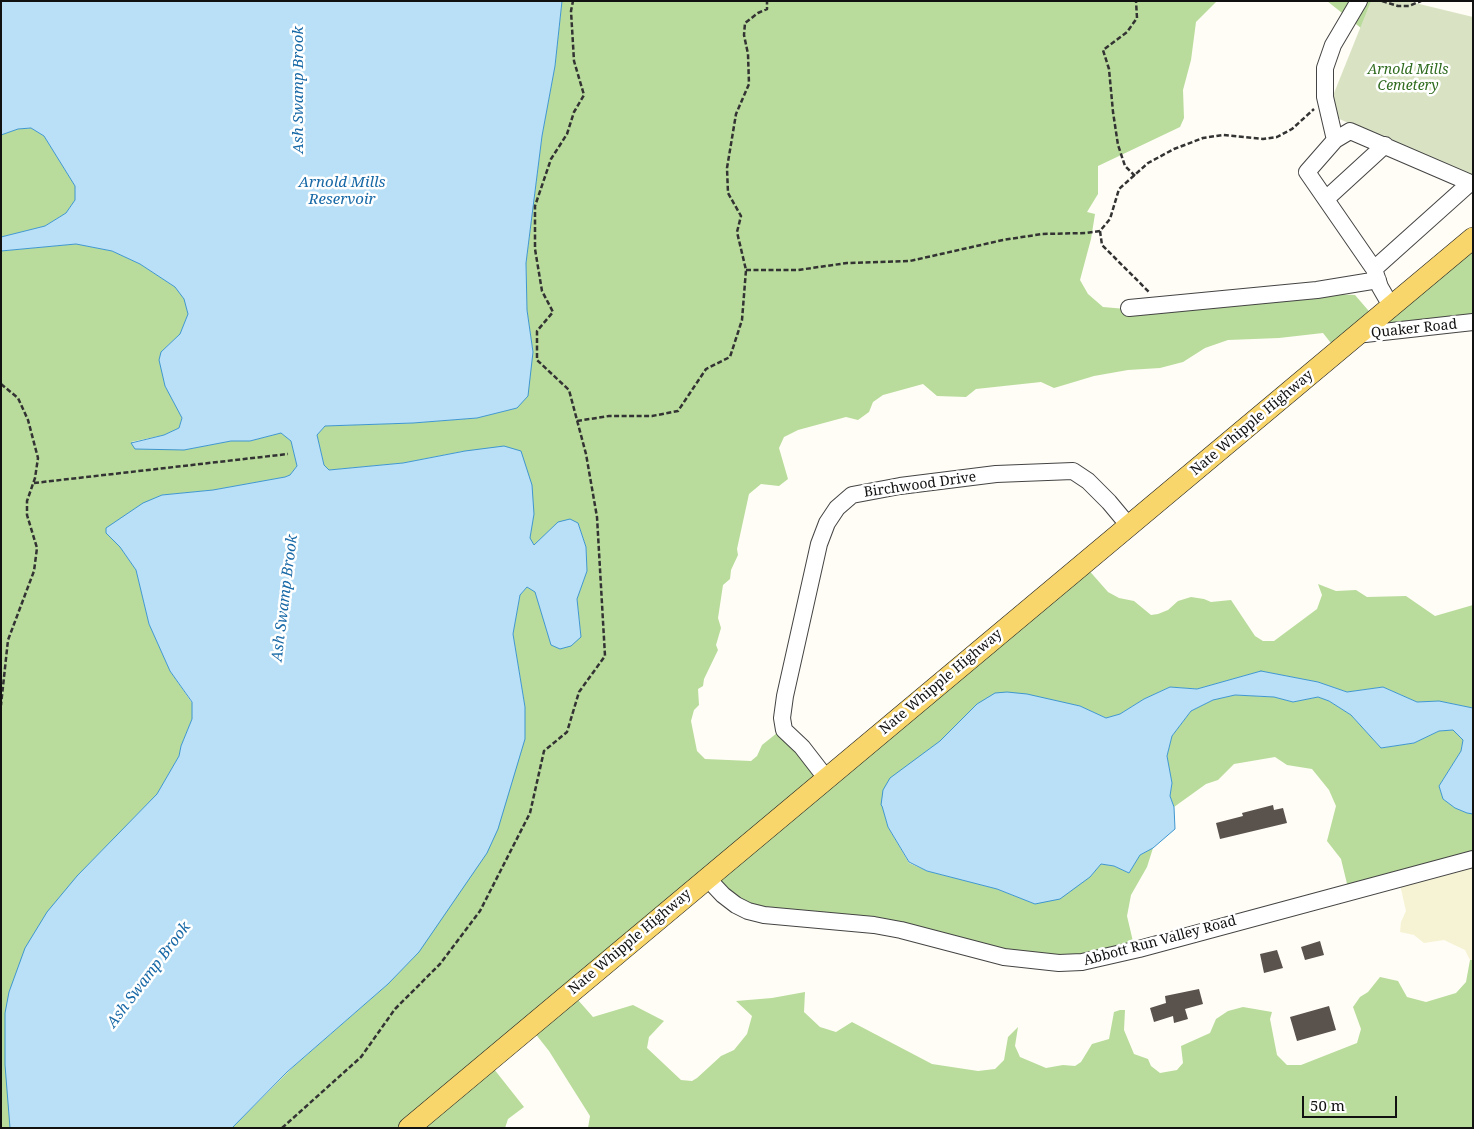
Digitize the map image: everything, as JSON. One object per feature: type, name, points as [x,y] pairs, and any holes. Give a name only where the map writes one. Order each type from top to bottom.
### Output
[{"type":"main road","name":"Nate Whipple Highway","points":[[409,1128],[1473,238]]},
{"type":"street","points":[[1336,140],[1325,97],[1325,68],[1333,45],[1359,1]]},
{"type":"street","points":[[1129,308],[1317,290],[1376,274],[1471,184],[1350,131],[1336,140],[1307,172],[1376,274],[1380,287],[1391,306]]},
{"type":"street","points":[[1326,199],[1385,146]]},
{"type":"street","name":"Quaker Road","points":[[1356,336],[1473,322]]},
{"type":"street","name":"Birchwood Drive","points":[[826,778],[802,747],[784,730],[782,718],[785,696],[819,544],[827,523],[837,508],[852,495],[900,486],[996,474],[1073,471],[1088,481],[1109,502],[1128,526]]},
{"type":"street","name":"Abbott Run Valley Road","points":[[707,878],[723,895],[736,905],[748,911],[764,915],[874,925],[930,937],[1004,957],[1059,963],[1082,962],[1473,859]]},
{"type":"path","points":[[282,1128],[361,1057],[395,1009],[440,964],[480,911],[530,813],[544,751],[567,732],[579,692],[605,656],[598,517],[586,454],[569,390],[537,360],[537,331],[553,312],[542,290],[535,249],[535,206],[551,159],[567,134],[574,112],[584,95],[574,61],[571,10],[573,1]]},
{"type":"path","points":[[577,421],[609,416],[652,416],[678,411],[706,369],[730,357],[742,320],[746,270],[737,232],[741,216],[728,193],[728,168],[736,114],[749,84],[748,54],[744,35],[745,23],[767,9],[767,1]]},
{"type":"path","points":[[1135,176],[1125,166],[1118,145],[1109,69],[1103,50],[1127,32],[1137,18],[1136,1]]},
{"type":"path","points":[[1382,1],[1398,6],[1409,6],[1421,1]]},
{"type":"path","points":[[746,270],[798,270],[847,263],[910,261],[1003,240],[1042,234],[1100,231],[1110,220],[1119,189],[1148,162],[1174,149],[1203,138],[1222,135],[1263,139],[1277,137],[1292,130],[1325,97]]},
{"type":"path","points":[[1100,231],[1102,245],[1162,305]]},
{"type":"path","points":[[1,384],[18,398],[28,420],[38,458],[34,483],[28,501],[27,515],[37,548],[34,570],[8,640],[1,705]]},
{"type":"path","points":[[34,483],[288,454]]},
{"type":"shaded area","points":[[1473,860],[1473,960],[1470,960],[1465,950],[1444,940],[1424,943],[1414,935],[1400,932],[1401,922],[1406,911],[1399,880]]},
{"type":"green space","points":[[562,1],[1217,1],[1196,22],[1191,60],[1183,90],[1184,118],[1180,127],[1098,166],[1098,194],[1087,212],[1095,214],[1091,239],[1080,280],[1088,294],[1103,307],[1160,312],[1283,292],[1355,295],[1374,317],[1473,240],[1473,329],[1369,336],[1338,352],[1323,333],[1279,338],[1228,340],[1205,348],[1183,362],[1160,368],[1128,370],[1094,376],[1054,388],[1041,382],[976,389],[966,397],[937,396],[923,384],[883,395],[873,402],[869,412],[858,420],[846,417],[798,430],[784,437],[779,448],[788,479],[779,486],[761,484],[749,494],[737,549],[738,555],[731,570],[730,579],[723,585],[718,618],[721,628],[716,645],[718,650],[704,679],[703,686],[698,689],[699,705],[694,710],[691,721],[697,751],[705,759],[751,761],[757,756],[762,745],[782,729],[832,777],[1086,567],[1108,592],[1119,598],[1134,601],[1151,615],[1168,610],[1178,601],[1191,597],[1211,602],[1231,600],[1255,636],[1263,641],[1274,641],[1317,609],[1322,595],[1318,584],[1336,591],[1356,590],[1367,597],[1406,596],[1435,616],[1473,605],[1473,708],[1439,701],[1417,702],[1383,687],[1347,692],[1318,682],[1261,671],[1197,689],[1170,687],[1144,699],[1120,714],[1106,718],[1080,706],[1007,692],[977,704],[940,741],[882,805],[888,827],[909,863],[927,871],[997,889],[1035,904],[1090,877],[1101,864],[1114,866],[1129,873],[1140,855],[1153,848],[1147,867],[1131,895],[1127,916],[1135,950],[1062,966],[934,938],[767,917],[713,881],[578,1000],[593,1017],[633,1005],[664,1021],[649,1037],[647,1048],[681,1080],[692,1081],[697,1078],[721,1056],[734,1050],[747,1034],[752,1016],[736,1001],[772,998],[805,992],[804,1012],[820,1027],[836,1032],[852,1022],[932,1064],[978,1071],[995,1069],[1004,1060],[1008,1037],[1018,1027],[1015,1046],[1020,1057],[1046,1068],[1063,1065],[1075,1066],[1081,1062],[1092,1044],[1109,1039],[1114,1012],[1125,1010],[1124,1030],[1134,1054],[1148,1059],[1151,1066],[1160,1073],[1177,1070],[1183,1063],[1181,1046],[1210,1033],[1216,1019],[1228,1011],[1243,1007],[1272,1012],[1270,1019],[1277,1055],[1287,1065],[1301,1065],[1357,1043],[1361,1029],[1353,1007],[1380,977],[1398,981],[1407,997],[1426,1002],[1456,993],[1466,982],[1470,960],[1473,960],[1473,1128],[588,1128],[590,1116],[549,1051],[534,1032],[490,1064],[524,1107],[508,1119],[505,1128],[232,1128],[292,1068],[388,984],[419,952],[525,707],[513,634],[520,595],[527,587],[535,591],[551,645],[581,637],[577,598],[587,571],[586,547],[578,523],[558,522],[534,546],[529,538],[534,514],[464,451],[403,463],[329,470],[324,465],[317,435],[325,426],[413,423],[477,418],[517,408],[533,352],[527,310],[526,263],[542,136],[555,66]]},
{"type":"green space","points":[[1327,1],[1403,1],[1366,32]]},
{"type":"green space","name":"Arnold Mills Cemetery","points":[[1371,1],[1407,1],[1473,17],[1473,179],[1326,113]]},
{"type":"green space","points":[[31,128],[44,136],[75,186],[75,200],[66,213],[45,226],[1,237],[1,135],[18,129]]},
{"type":"green space","points":[[76,244],[112,251],[140,264],[175,287],[185,299],[188,314],[180,334],[161,352],[165,386],[182,417],[179,428],[164,435],[131,442],[184,450],[231,441],[250,441],[281,433],[291,441],[297,466],[290,475],[285,477],[213,490],[162,495],[106,533],[120,547],[136,570],[149,624],[170,671],[192,703],[192,719],[179,756],[157,794],[77,876],[10,1128],[1,1128],[1,251]]},
{"type":"green space","points":[[1235,695],[1274,697],[1293,702],[1318,697],[1329,701],[1351,715],[1381,748],[1414,743],[1439,731],[1453,730],[1463,740],[1461,751],[1439,786],[1443,799],[1455,808],[1473,814],[1473,860],[1349,892],[1341,859],[1327,841],[1336,806],[1329,790],[1312,769],[1287,765],[1275,757],[1234,764],[1218,780],[1206,784],[1174,807],[1170,796],[1172,783],[1167,756],[1172,736],[1191,711],[1213,700]]},
{"type":"water","name":"Arnold Mills Reservoir","points":[[1,1],[562,1],[555,66],[542,136],[526,263],[527,310],[533,352],[528,396],[517,408],[477,418],[413,423],[325,426],[317,435],[324,465],[329,470],[403,463],[465,451],[504,446],[521,451],[532,485],[534,514],[530,538],[534,545],[558,522],[570,519],[578,523],[586,547],[587,571],[577,599],[581,637],[571,646],[560,649],[551,645],[535,592],[527,587],[520,595],[513,634],[525,707],[525,739],[498,829],[487,853],[419,952],[388,984],[287,1072],[232,1128],[10,1128],[5,1065],[5,1013],[9,992],[25,948],[47,912],[77,876],[157,794],[179,756],[192,719],[192,702],[170,671],[149,624],[136,570],[120,547],[106,533],[106,528],[143,503],[162,495],[213,490],[285,477],[290,475],[297,466],[291,441],[281,433],[250,441],[231,441],[184,450],[135,449],[131,443],[164,435],[179,428],[182,418],[165,386],[159,360],[161,352],[180,334],[188,314],[184,299],[175,287],[140,264],[112,251],[76,244],[1,251],[1,237],[45,226],[66,213],[75,200],[75,186],[44,136],[31,128],[18,129],[1,135]]},
{"type":"water","points":[[1261,671],[1318,682],[1347,692],[1383,687],[1417,702],[1439,701],[1473,708],[1473,814],[1455,808],[1443,799],[1439,786],[1461,751],[1463,740],[1453,730],[1439,731],[1414,743],[1381,748],[1351,715],[1329,701],[1318,697],[1293,702],[1274,697],[1235,695],[1213,700],[1191,711],[1172,736],[1167,756],[1172,783],[1170,796],[1174,807],[1175,829],[1153,848],[1140,855],[1129,873],[1114,866],[1101,864],[1090,877],[1060,899],[1035,904],[997,889],[927,871],[909,862],[888,827],[881,805],[883,790],[890,778],[940,741],[977,704],[995,693],[1027,694],[1080,706],[1106,718],[1120,714],[1144,699],[1170,687],[1197,689]]},
{"type":"building","points":[[1273,805],[1274,810],[1283,808],[1287,823],[1220,839],[1216,823],[1243,816],[1242,813]]},
{"type":"building","points":[[1320,941],[1324,955],[1305,960],[1301,947]]},
{"type":"building","points":[[1277,950],[1283,968],[1264,973],[1260,954]]},
{"type":"building","points":[[1199,989],[1203,1004],[1185,1009],[1188,1019],[1174,1023],[1173,1016],[1154,1022],[1150,1008],[1166,1003],[1165,996]]},
{"type":"building","points":[[1329,1006],[1336,1030],[1297,1041],[1290,1017]]},
{"type":"water label","name":"Ash Swamp Brook","points":[[299,90]]},
{"type":"water label","name":"Ash Swamp Brook","points":[[285,598]]},
{"type":"water label","name":"Ash Swamp Brook","points":[[149,975]]}]
